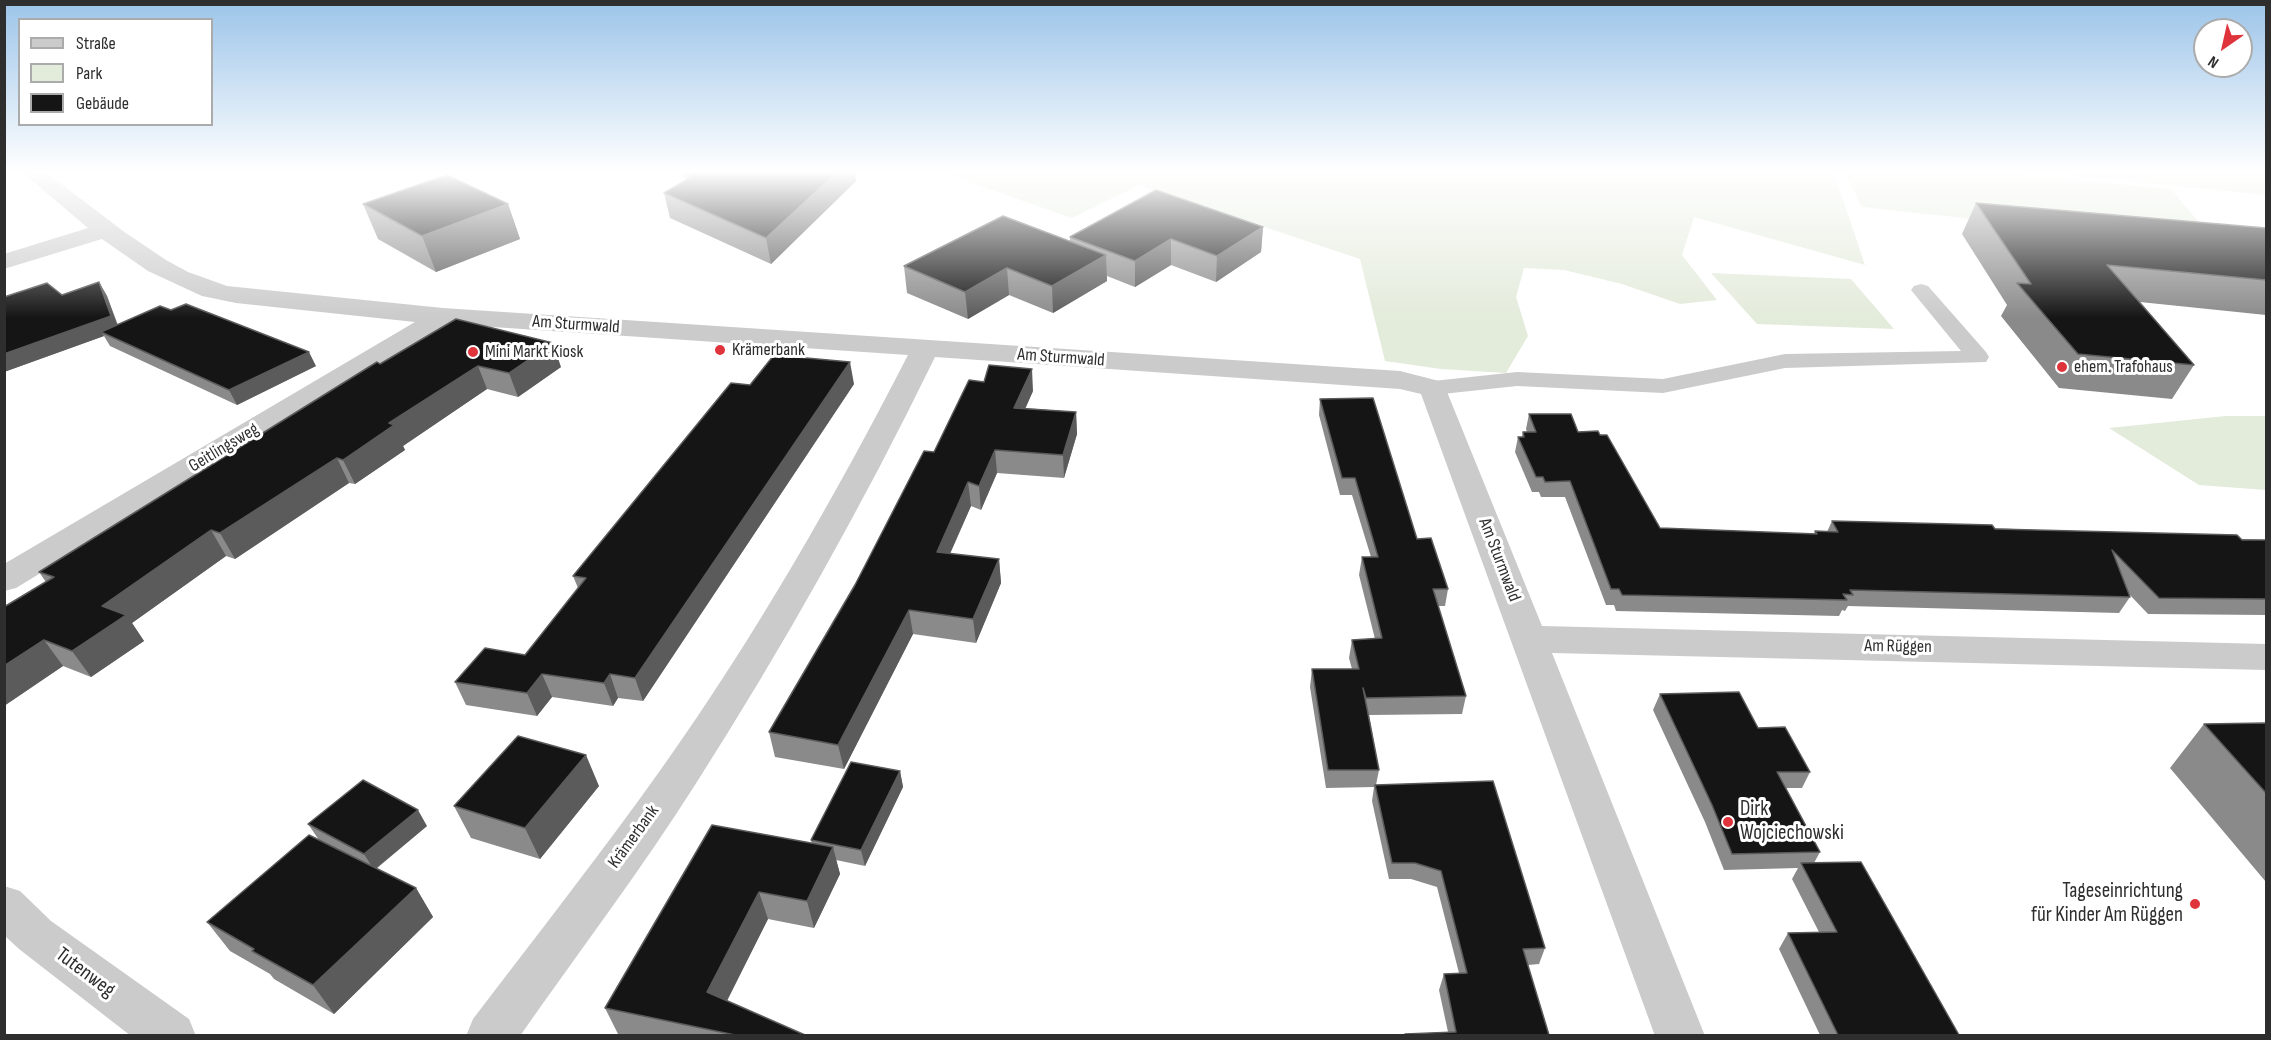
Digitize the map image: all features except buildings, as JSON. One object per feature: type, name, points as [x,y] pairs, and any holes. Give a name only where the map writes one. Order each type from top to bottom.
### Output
[{"type":"street","name":"Am Sturmwald","points":[[94,222],[151,262],[206,289],[311,304],[443,316],[1400,380],[1433,388],[1680,1035]]},
{"type":"street","points":[[4,262],[105,230]]},
{"type":"street","name":"Geitlingsweg","points":[[4,580],[443,316]]},
{"type":"street","name":"Krämerbank","points":[[491,1035],[679,776],[782,615],[867,465],[925,348]]},
{"type":"street","name":"Am Rüggen","points":[[1529,639],[2266,657]]},
{"type":"street","name":"Tutenweg","points":[[4,905],[35,935],[171,1035]]},
{"type":"lane","points":[[1433,388],[1517,379],[1663,386],[1785,361],[1978,357],[1921,290]]},
{"type":"green space","points":[[1248,222],[1693,222],[1682,255],[1717,300],[1680,304],[1622,284],[1564,270],[1524,268],[1516,297],[1528,336],[1506,373],[1441,369],[1385,361],[1360,259]]},
{"type":"green space","points":[[1710,222],[1850,222],[1865,265]]},
{"type":"green space","points":[[1998,222],[2198,222],[2218,245]]},
{"type":"green space","points":[[1711,273],[1851,279],[1894,329],[1757,324]]},
{"type":"green space","points":[[2226,416],[2266,416],[2266,490],[2199,485],[2109,428]]},
{"type":"place","name":"Krämerbank","points":[[720,350]]},
{"type":"place","name":"Mini Markt Kiosk","points":[[473,352]]},
{"type":"place","name":"ehem. Trafohaus","points":[[2062,367]]},
{"type":"place","name":"Dirk Wojciechowski","points":[[1728,822]]},
{"type":"place","name":"Tageseinrichtung für Kinder Am Rüggen","points":[[2195,904]]}]
